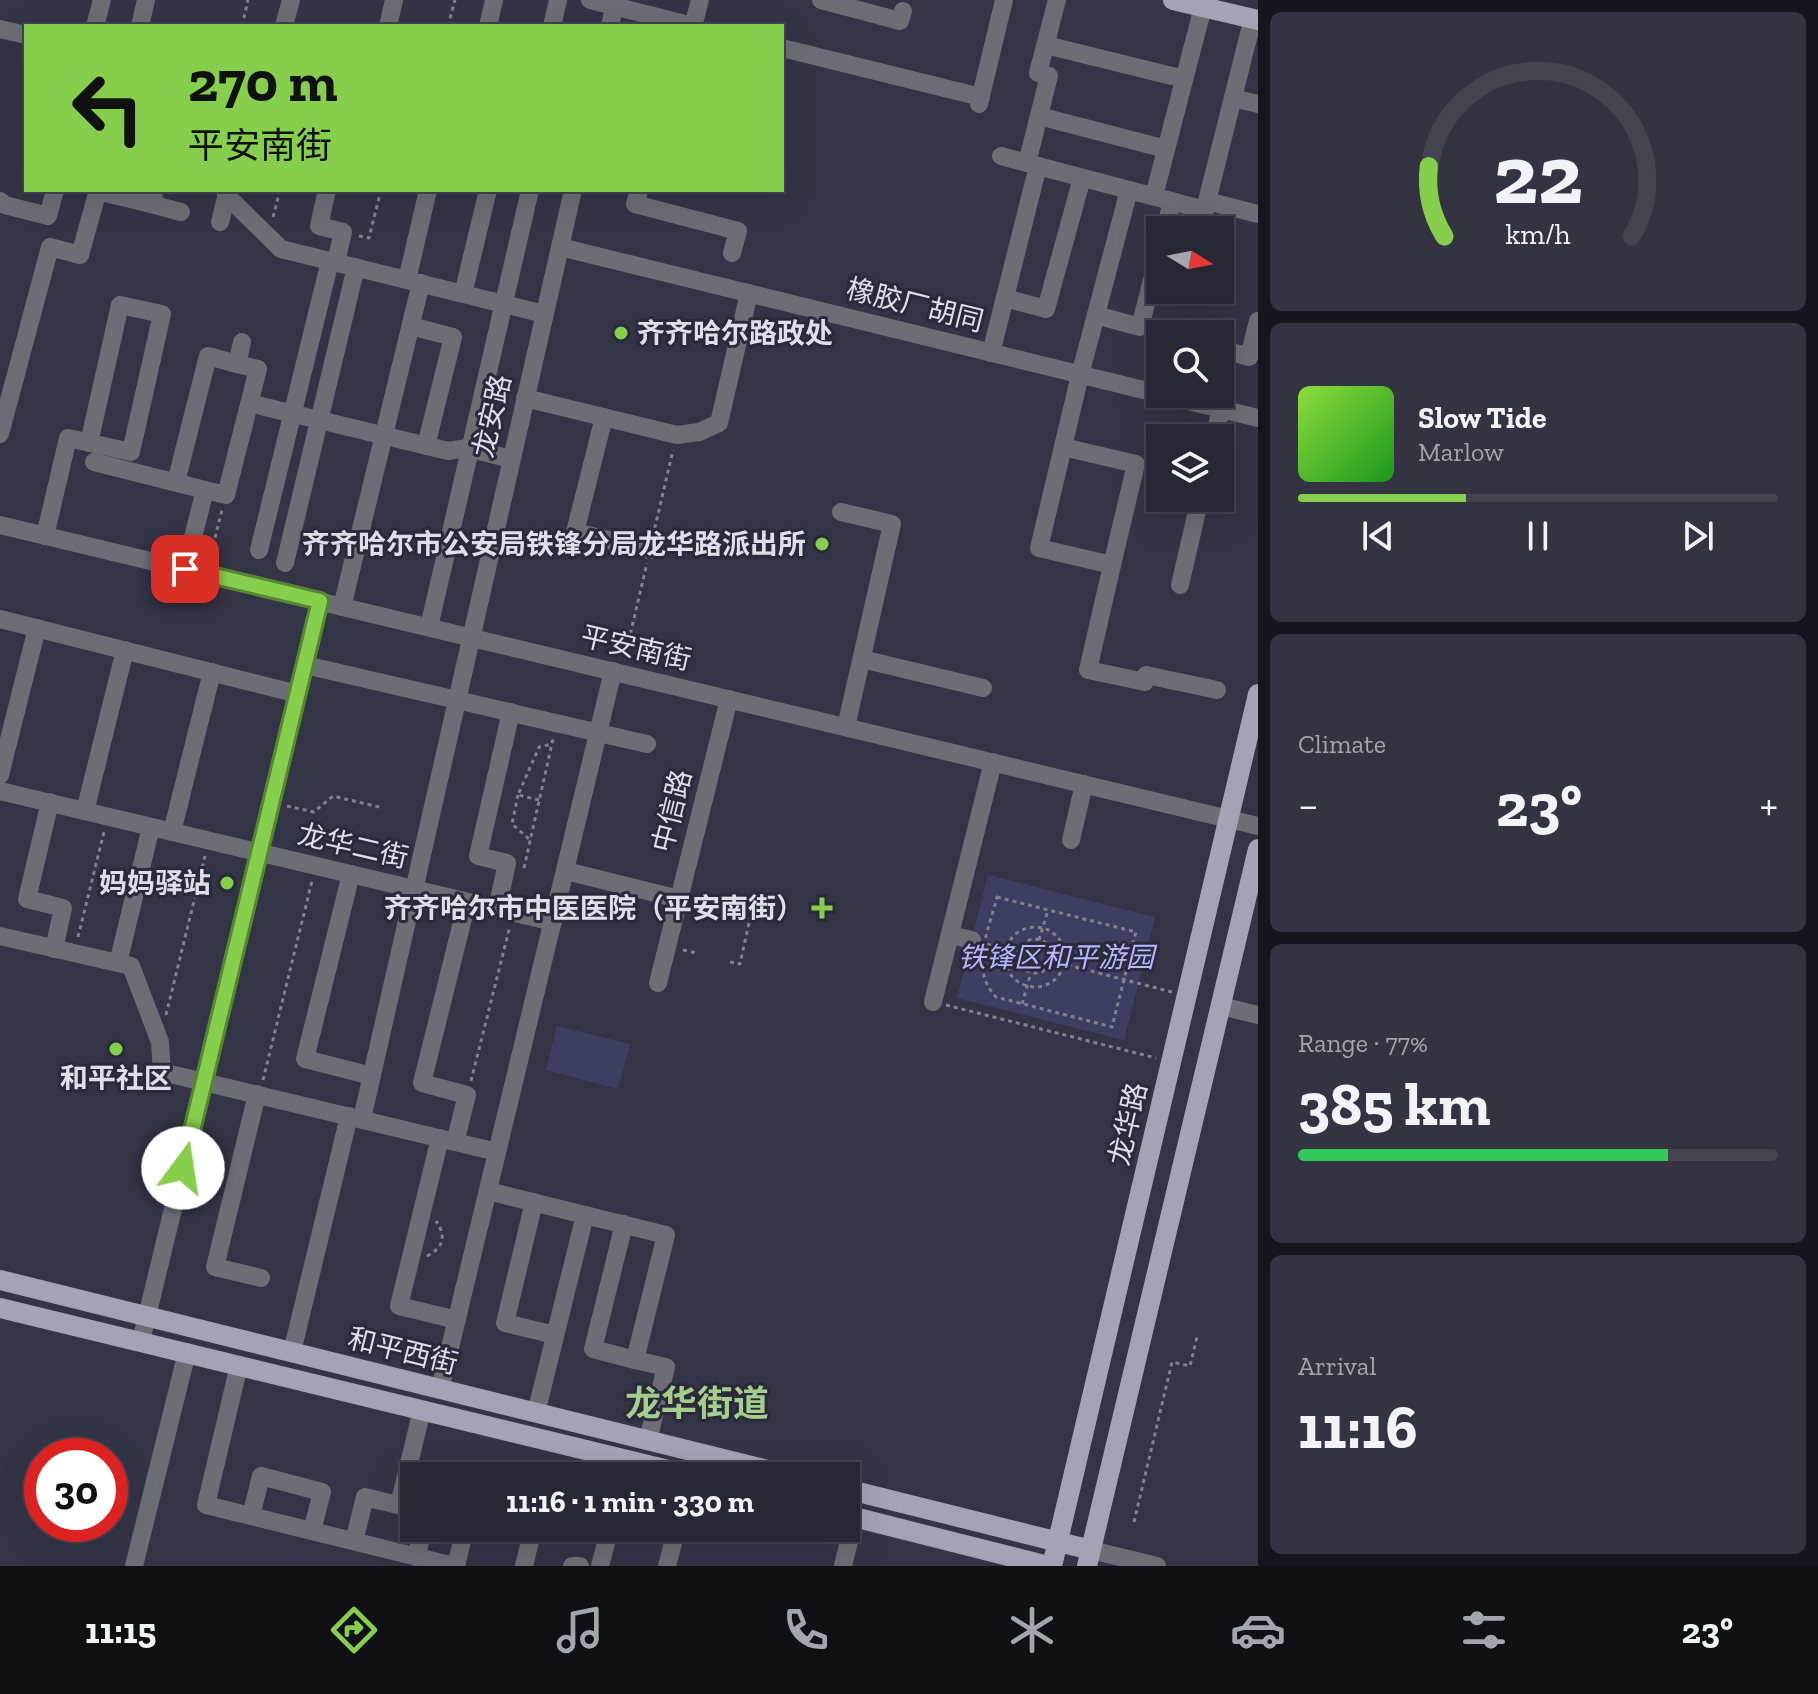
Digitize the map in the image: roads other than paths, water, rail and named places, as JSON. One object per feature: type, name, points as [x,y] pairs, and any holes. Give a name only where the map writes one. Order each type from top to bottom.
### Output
[{"type":"main road","points":[[1173,0],[1256,19]]},
{"type":"main road","name":"龙华路","points":[[1050,1566],[1258,694]]},
{"type":"main road","points":[[860,1492],[1058,1542],[1089,1558],[1258,849]]},
{"type":"main road","name":"和平西街","points":[[0,1280],[736,1462]]},
{"type":"main road","name":"和平西街","points":[[0,1308],[422,1410],[604,1462]]},
{"type":"main road","points":[[860,1518],[1050,1566]]},
{"type":"street","points":[[96,24],[102,0]]},
{"type":"street","points":[[140,24],[146,0]]},
{"type":"street","points":[[285,24],[291,0]]},
{"type":"street","points":[[388,24],[394,0]]},
{"type":"street","points":[[488,24],[494,0]]},
{"type":"street","points":[[552,24],[558,0]]},
{"type":"street","points":[[590,0],[616,3],[686,24]]},
{"type":"street","points":[[694,24],[700,0]]},
{"type":"street","points":[[821,0],[900,21],[903,11]]},
{"type":"street","points":[[784,49],[980,100],[1004,0]]},
{"type":"street","points":[[991,353],[1033,165],[1039,116],[1049,76],[1038,73],[1057,0]]},
{"type":"street","points":[[611,24],[616,3]]},
{"type":"street","points":[[1154,196],[1203,7]]},
{"type":"street","points":[[1001,156],[1205,210],[1256,19]]},
{"type":"street","points":[[0,29],[24,35]]},
{"type":"street","points":[[1046,45],[1184,79]]},
{"type":"street","points":[[1233,98],[1258,104]]},
{"type":"street","points":[[1039,116],[1166,149]]},
{"type":"street","points":[[1005,298],[1046,309],[1082,178]]},
{"type":"street","points":[[1112,565],[1039,548],[1080,375],[1129,190]]},
{"type":"street","points":[[0,201],[48,216],[54,192]]},
{"type":"street","points":[[0,434],[50,247],[80,255],[97,192]]},
{"type":"street","points":[[114,192],[153,197],[181,212]]},
{"type":"street","points":[[259,550],[292,414],[343,232],[319,226],[327,192]]},
{"type":"street","points":[[342,607],[411,326],[414,282],[428,192]]},
{"type":"street","points":[[463,294],[488,192]]},
{"type":"street","points":[[429,627],[530,192]]},
{"type":"street","name":"龙安路","points":[[292,1352],[355,1118],[372,1076],[573,192]]},
{"type":"street","points":[[638,192],[635,204],[738,231],[732,253]]},
{"type":"street","points":[[227,193],[281,249],[544,314]]},
{"type":"street","points":[[220,222],[227,193]]},
{"type":"street","points":[[1168,216],[1172,201]]},
{"type":"street","points":[[1207,201],[1258,214]]},
{"type":"street","name":"橡胶厂胡同","points":[[560,247],[1146,389]]},
{"type":"street","points":[[285,563],[356,267]]},
{"type":"street","points":[[525,398],[677,435],[699,432],[719,423],[749,293]]},
{"type":"street","points":[[1096,315],[1140,327],[1146,304]]},
{"type":"street","points":[[45,536],[68,438],[89,443],[131,452],[162,314],[120,305],[89,443]]},
{"type":"street","points":[[1234,353],[1249,357],[1258,321]]},
{"type":"street","points":[[411,326],[453,337],[426,446]]},
{"type":"street","points":[[237,364],[242,342]]},
{"type":"street","points":[[94,462],[226,495],[258,369],[208,356],[176,482]]},
{"type":"street","points":[[261,406],[448,451],[470,449],[511,459]]},
{"type":"street","name":"橡胶厂胡同","points":[[1227,408],[1258,418]]},
{"type":"street","points":[[604,417],[575,532],[650,550]]},
{"type":"street","points":[[1063,447],[1136,464],[1088,670],[1145,682],[1146,675],[1217,690]]},
{"type":"street","points":[[185,569],[205,490]]},
{"type":"street","points":[[841,512],[892,524],[846,727]]},
{"type":"street","points":[[1180,585],[1197,512]]},
{"type":"street","name":"平安南街","points":[[0,525],[429,627],[468,646],[613,671],[1258,826]]},
{"type":"street","points":[[141,1341],[320,601]]},
{"type":"street","points":[[0,619],[298,694]]},
{"type":"street","points":[[0,775],[37,628]]},
{"type":"street","points":[[85,811],[125,650]]},
{"type":"street","points":[[862,659],[983,688]]},
{"type":"street","points":[[305,665],[647,744]]},
{"type":"street","points":[[440,1389],[613,671]]},
{"type":"street","points":[[172,832],[212,672]]},
{"type":"street","name":"中信路","points":[[658,983],[729,699]]},
{"type":"street","points":[[497,909],[507,863],[478,856],[511,712]]},
{"type":"street","points":[[933,1002],[993,762]]},
{"type":"street","points":[[1071,840],[1084,784]]},
{"type":"street","name":"龙华二街","points":[[0,791],[553,922]]},
{"type":"street","points":[[50,802],[27,899],[63,908],[54,949]]},
{"type":"street","points":[[118,963],[151,827]]},
{"type":"street","points":[[566,871],[679,899]]},
{"type":"street","points":[[351,874],[305,1059],[372,1076]]},
{"type":"street","points":[[457,1320],[399,1306],[447,1140],[467,1095],[422,1083],[467,902]]},
{"type":"street","points":[[950,935],[978,942]]},
{"type":"street","points":[[0,936],[131,966],[160,1042],[162,1072],[497,1152]]},
{"type":"street","points":[[1221,1006],[1258,1015]]},
{"type":"street","points":[[258,1094],[215,1267],[261,1278]]},
{"type":"street","points":[[488,1191],[666,1235],[635,1360]]},
{"type":"street","points":[[534,1202],[505,1323],[555,1335]]},
{"type":"street","points":[[536,1413],[585,1215]]},
{"type":"street","points":[[624,1224],[593,1349],[666,1367],[648,1440]]},
{"type":"street","points":[[134,1566],[187,1352]]},
{"type":"street","points":[[239,1365],[206,1505],[455,1566],[461,1542]]},
{"type":"street","points":[[413,1462],[422,1410]]},
{"type":"street","points":[[251,1516],[261,1476],[322,1492],[312,1531]]},
{"type":"street","points":[[354,1541],[365,1497],[400,1506]]},
{"type":"street","points":[[416,1557],[420,1542]]},
{"type":"street","points":[[524,1566],[530,1542]]},
{"type":"street","points":[[600,1566],[606,1542]]},
{"type":"street","points":[[667,1566],[673,1542]]},
{"type":"street","points":[[843,1566],[846,1542]]},
{"type":"street","points":[[1089,1558],[1157,1566]]},
{"type":"street","points":[[572,1566],[580,1566]]},
{"type":"place","name":"齐齐哈尔路政处","points":[[621,333]]},
{"type":"place","name":"齐齐哈尔市公安局铁锋分局龙华路派出所","points":[[822,544]]},
{"type":"place","name":"妈妈驿站","points":[[227,883]]},
{"type":"place","name":"齐齐哈尔市中医医院（平安南街）","points":[[822,908]]},
{"type":"place","name":"和平社区","points":[[116,1049]]},
{"type":"district","name":"龙华街道","points":[[697,1403]]},
{"type":"park label","name":"铁锋区和平游园","points":[[1056,957]]}]
